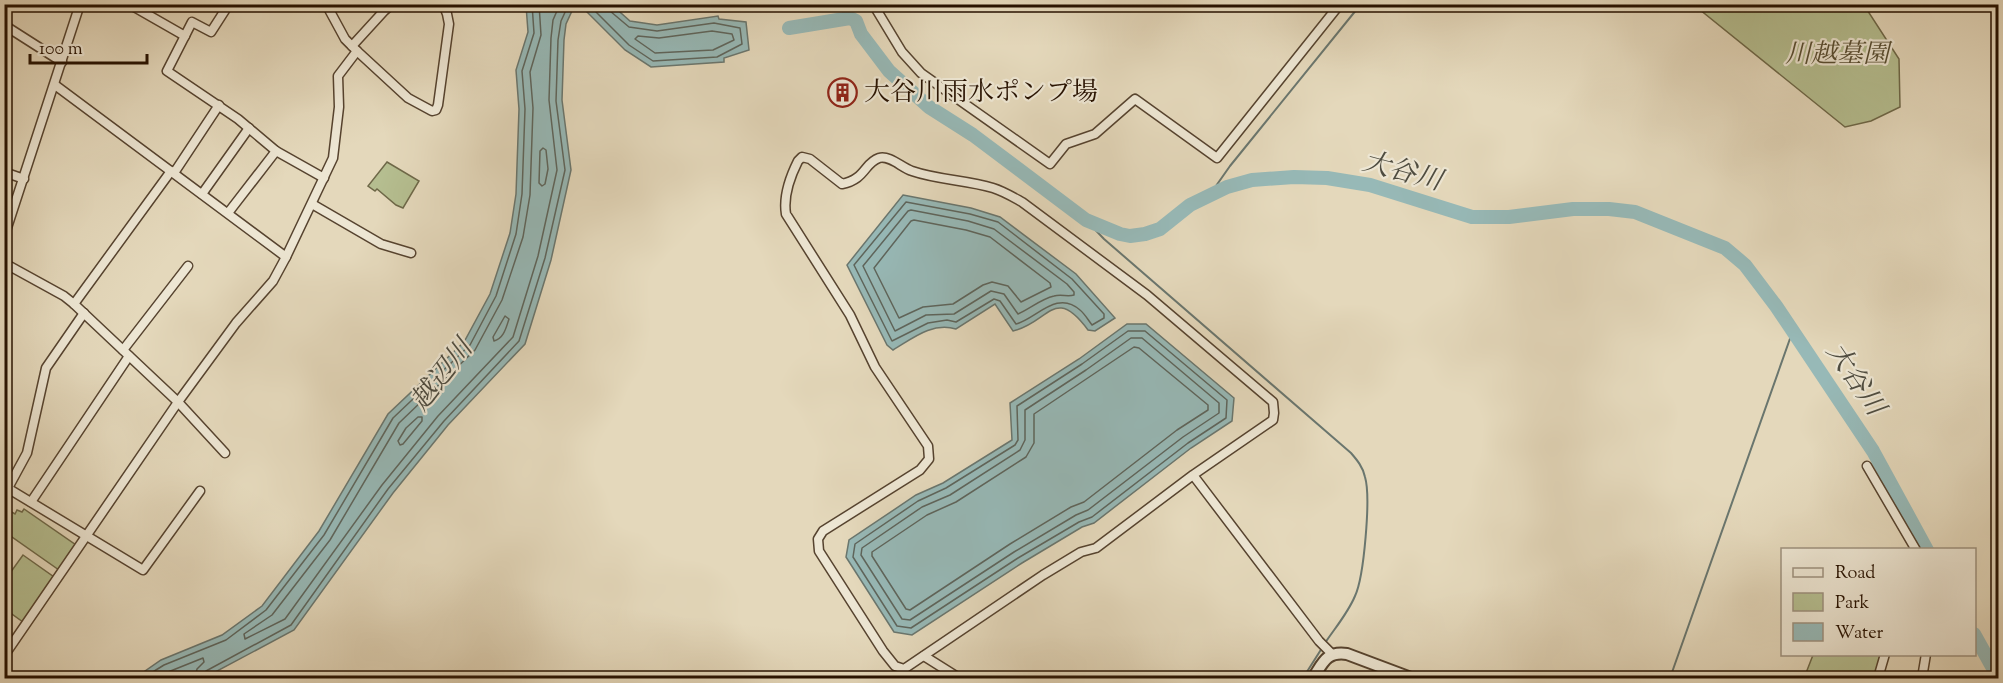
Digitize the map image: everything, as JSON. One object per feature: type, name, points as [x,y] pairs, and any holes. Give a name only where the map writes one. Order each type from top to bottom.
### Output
[{"type":"street","points":[[4,237],[80,4]]},
{"type":"street","points":[[129,4],[185,36]]},
{"type":"street","points":[[229,4],[211,32],[192,22],[166,71],[219,105],[276,151],[324,178]]},
{"type":"street","points":[[326,4],[345,39],[354,49],[408,98],[432,111],[436,110],[449,24],[443,4]]},
{"type":"street","points":[[4,656],[178,402],[236,324],[273,281],[333,158],[339,107],[338,76],[354,49],[392,4]]},
{"type":"street","points":[[873,4],[902,52],[921,73],[1050,164],[1066,144],[1095,134],[1135,99],[1217,159],[1340,4]]},
{"type":"street","points":[[4,25],[62,62]]},
{"type":"street","points":[[55,85],[286,257]]},
{"type":"street","points":[[74,304],[173,172],[219,105]]},
{"type":"street","points":[[202,194],[249,128]]},
{"type":"street","points":[[228,213],[276,151]]},
{"type":"street","points":[[802,157],[810,159],[842,184],[852,182],[861,176],[878,158],[889,158],[903,168],[923,175],[994,188],[1022,202],[1147,295],[1273,402],[1272,420],[1193,475],[1096,548],[1081,552],[1043,575],[904,669],[895,666],[819,551],[818,539],[824,531],[920,470],[928,459],[928,447],[875,367],[850,315],[786,214],[784,206],[792,173],[802,157]]},
{"type":"street","points":[[4,172],[24,179]]},
{"type":"street","points":[[312,204],[381,244],[411,253]]},
{"type":"street","points":[[4,263],[64,296],[74,304],[178,402],[225,453]]},
{"type":"street","points":[[31,502],[126,353],[188,266]]},
{"type":"street","points":[[84,313],[46,368],[27,453],[6,487],[143,570],[200,490]]},
{"type":"street","points":[[1867,466],[1915,548]]},
{"type":"street","points":[[1193,475],[1332,654],[1347,654],[1411,678]]},
{"type":"street","points":[[1313,678],[1332,654]]},
{"type":"street","points":[[924,656],[959,678]]},
{"type":"street","points":[[1878,678],[1884,656]]},
{"type":"street","points":[[1922,678],[1926,656]]},
{"type":"green space","name":"川越墓園","points":[[1694,5],[1864,5],[1899,59],[1900,107],[1871,121],[1845,127]]},
{"type":"green space","points":[[387,162],[419,181],[403,208],[377,189],[375,191],[368,186]]},
{"type":"green space","points":[[5,508],[15,514],[17,510],[22,512],[24,509],[76,545],[59,570],[5,532]]},
{"type":"green space","points":[[23,555],[54,577],[23,622],[5,609],[5,580]]},
{"type":"green space","points":[[1813,656],[1882,656],[1878,675],[1806,673]]},
{"type":"water","name":"越辺川","points":[[526,5],[612,5],[630,21],[657,25],[718,16],[719,19],[746,22],[749,50],[724,58],[724,62],[651,67],[625,50],[583,8],[572,11],[566,24],[564,40],[562,100],[571,170],[551,260],[525,344],[448,425],[393,493],[294,630],[204,678],[135,678],[161,660],[222,635],[262,606],[319,531],[388,414],[464,342],[490,294],[510,233],[516,194],[519,109],[516,70],[528,32]]},
{"type":"water","points":[[903,195],[971,208],[1000,217],[1076,274],[1115,318],[1095,331],[1088,330],[1067,310],[1059,308],[1013,331],[995,304],[956,329],[947,327],[931,329],[893,350],[887,345],[847,265]]},
{"type":"water","points":[[1127,324],[1146,324],[1234,398],[1232,421],[1191,448],[1094,523],[1082,527],[1022,563],[912,635],[894,632],[846,557],[849,540],[916,495],[943,483],[1012,440],[1010,403],[1079,359]]},
{"type":"waterway","points":[[1211,193],[1230,166],[1361,4]]},
{"type":"waterway","name":"大谷川","points":[[789,28],[850,18],[856,21],[861,34],[889,71],[929,107],[973,135],[1086,220],[1120,234],[1130,236],[1160,229],[1190,205],[1227,187],[1252,180],[1294,177],[1327,178],[1370,185],[1472,217],[1509,217],[1573,209],[1635,212],[1725,248],[1745,265],[1776,306],[1873,451],[1926,548]]},
{"type":"waterway","points":[[1086,220],[1104,239],[1358,461],[1367,487],[1366,537],[1361,572],[1352,602],[1325,643]]},
{"type":"waterway","points":[[1670,678],[1792,333]]},
{"type":"waterway","name":"大谷川","points":[[1976,638],[1998,677]]},
{"type":"waterway","points":[[1303,678],[1322,648]]},
{"type":"place","name":"大谷川雨水ポンプ場","points":[[843,93]]}]
